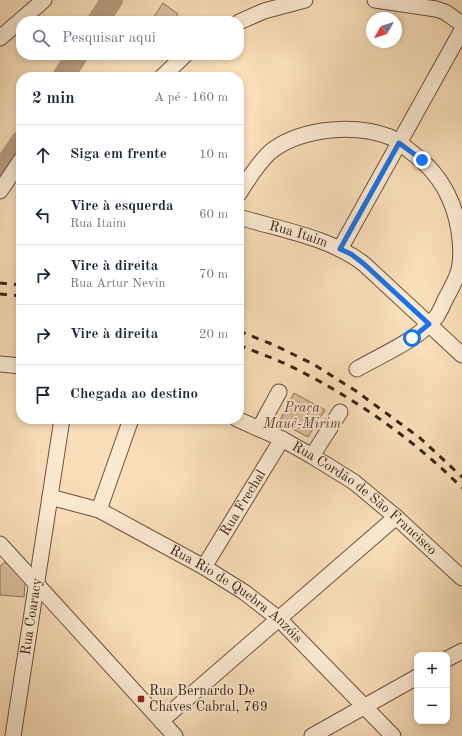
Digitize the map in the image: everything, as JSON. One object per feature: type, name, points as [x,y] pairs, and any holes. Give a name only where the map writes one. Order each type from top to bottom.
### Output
[{"type":"street","points":[[25,16],[44,0]]},
{"type":"street","points":[[244,20],[275,4],[305,0]]},
{"type":"street","points":[[375,0],[430,4],[462,24]]},
{"type":"street","points":[[0,38],[16,24]]},
{"type":"street","points":[[340,249],[462,30]]},
{"type":"street","points":[[167,72],[180,60]]},
{"type":"street","points":[[244,186],[255,169],[271,152],[287,142],[310,133],[336,129],[367,131],[391,138],[422,160],[438,178],[448,193],[458,221],[462,248],[459,270],[449,294],[437,316],[412,338],[357,369]]},
{"type":"street","points":[[0,191],[16,167]]},
{"type":"street","name":"Rua Itaim","points":[[244,219],[308,238],[351,254],[364,264],[462,355]]},
{"type":"street","points":[[0,364],[16,366]]},
{"type":"street","points":[[259,429],[279,392]]},
{"type":"street","points":[[312,456],[340,412]]},
{"type":"street","name":"Rua Cordão de São Francisco","points":[[244,422],[312,456],[354,482],[396,517],[462,578]]},
{"type":"street","name":"Rua Coaracy","points":[[13,736],[61,424]]},
{"type":"street","points":[[99,510],[129,424]]},
{"type":"street","name":"Rua Frechal","points":[[204,567],[282,440]]},
{"type":"street","name":"Rua Rio de Quebra Anzóis","points":[[50,497],[99,510],[204,567],[244,592],[279,619],[393,736]]},
{"type":"street","points":[[161,721],[396,517]]},
{"type":"street","points":[[0,544],[175,736]]},
{"type":"street","points":[[450,658],[462,651]]},
{"type":"street","points":[[312,736],[414,679]]},
{"type":"green space","points":[[163,3],[178,14],[177,16],[154,16]]},
{"type":"green space","name":"Praça Mauê-Mirim","points":[[294,393],[325,410],[308,437],[279,422]]},
{"type":"green space","points":[[5,562],[25,582],[24,597],[0,595],[0,566]]},
{"type":"waterway","points":[[101,16],[112,0]]},
{"type":"waterway","points":[[66,72],[74,60]]},
{"type":"waterway","points":[[0,173],[16,149]]},
{"type":"railway","points":[[0,283],[16,285]]},
{"type":"railway","points":[[0,294],[16,296]]},
{"type":"railway","points":[[244,333],[274,345],[313,364],[356,391],[420,438],[462,477]]},
{"type":"railway","points":[[244,347],[298,370],[364,408],[426,454],[462,488]]},
{"type":"place","name":"Rua Bernardo De Chaves Cabral, 769","points":[[141,699]]},
{"type":"route","points":[[412,338],[429,324],[364,264],[351,254],[340,249],[399,143],[422,160]]}]
